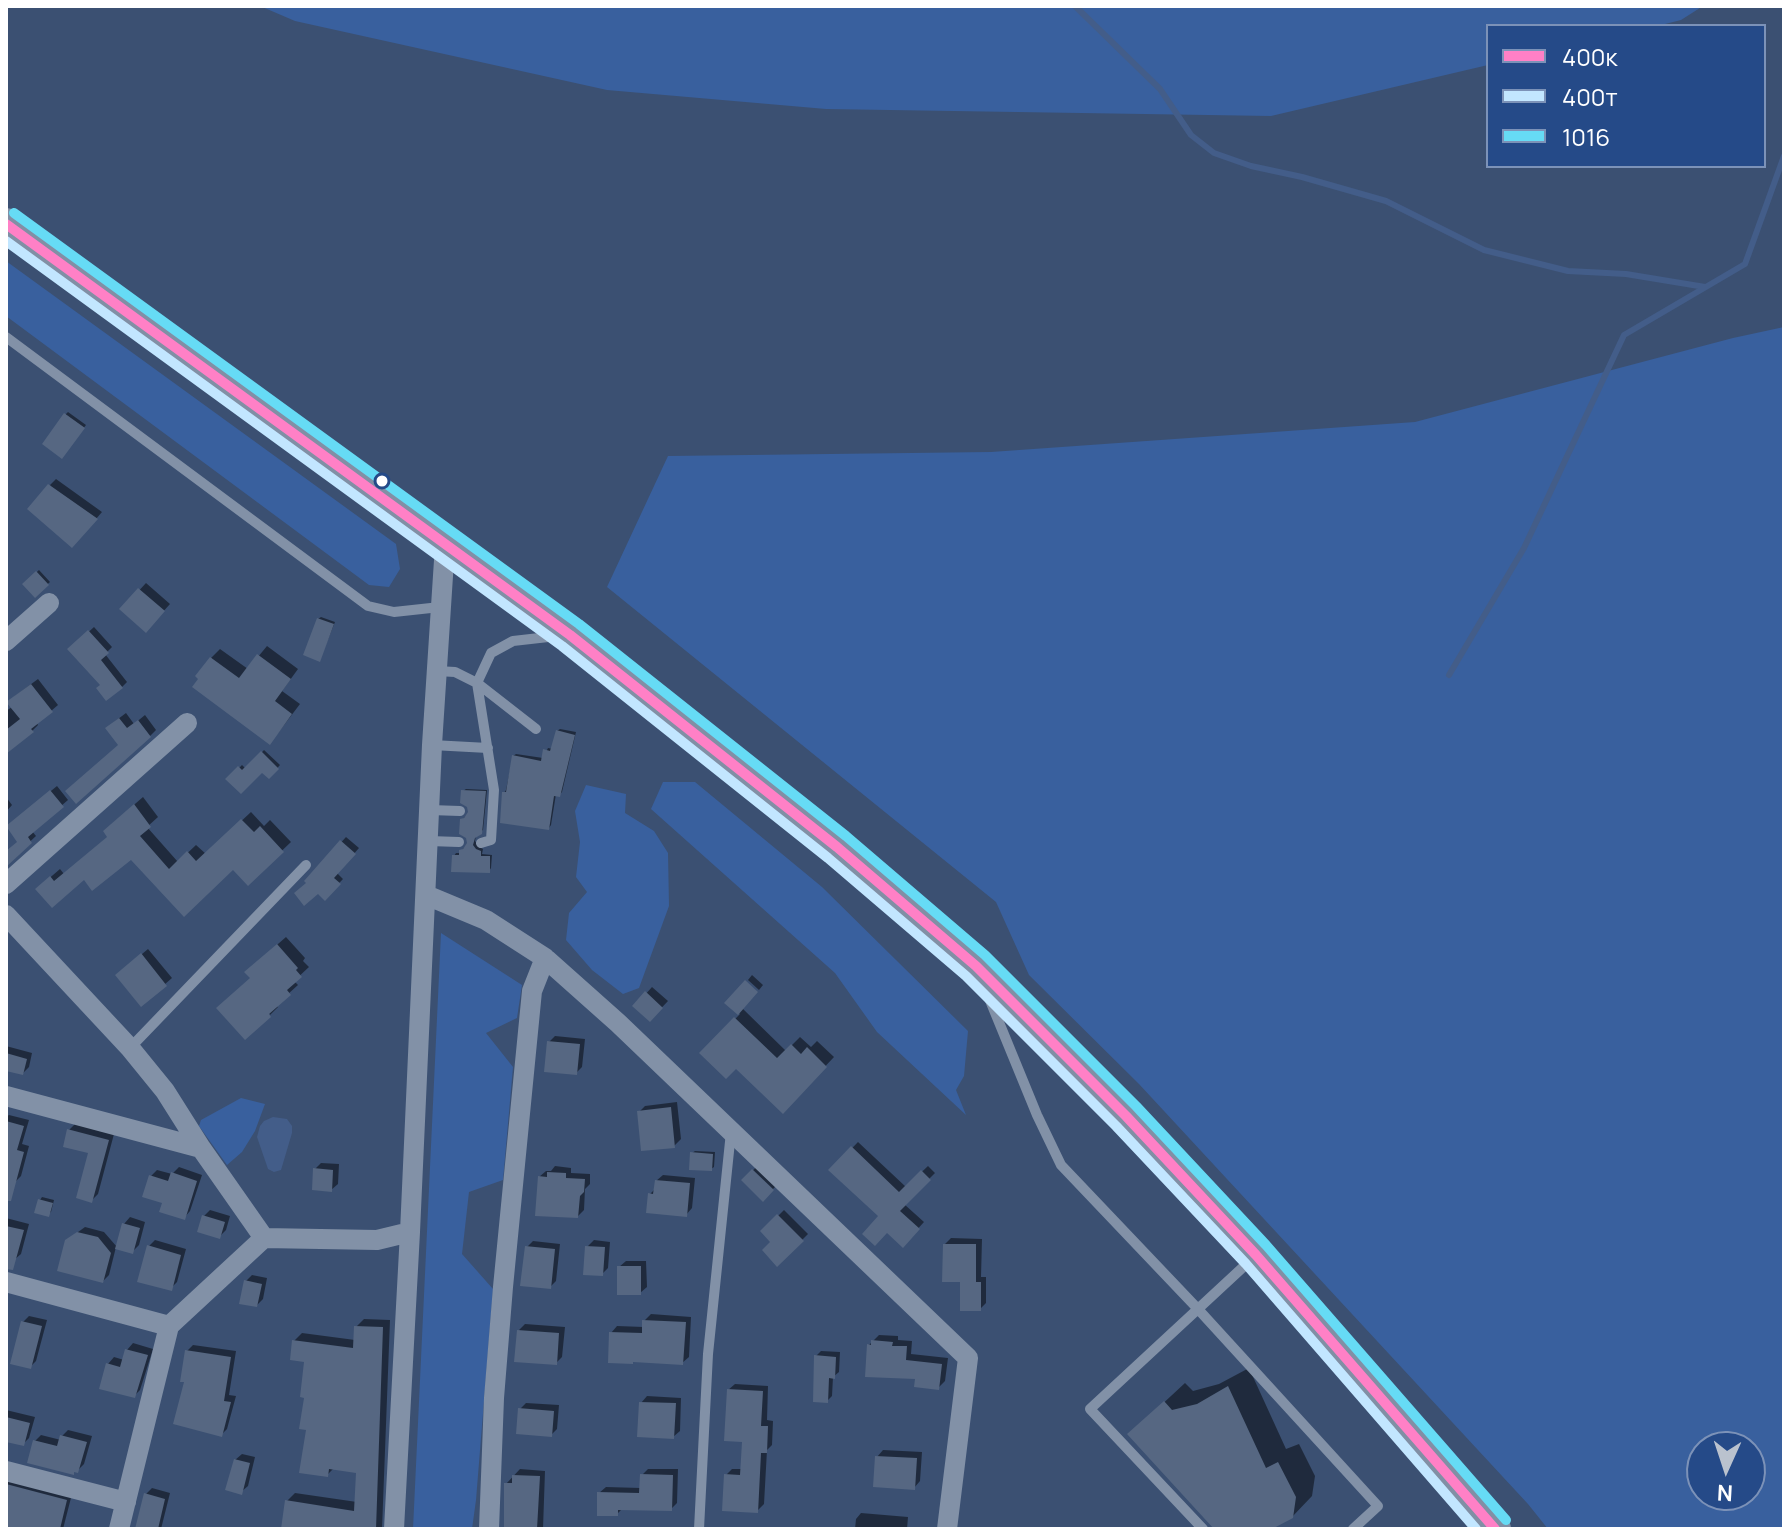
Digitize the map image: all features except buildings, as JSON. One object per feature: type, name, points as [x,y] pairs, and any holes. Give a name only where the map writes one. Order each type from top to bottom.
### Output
[{"type":"main road","points":[[6,224],[570,635],[837,847],[976,966],[1126,1116],[1256,1255],[1495,1529]]},
{"type":"street","points":[[394,1529],[432,745],[445,545]]},
{"type":"street","points":[[6,641],[49,603]]},
{"type":"street","points":[[6,884],[187,723]]},
{"type":"street","points":[[426,895],[486,920],[545,958],[618,1023],[968,1358],[947,1529]]},
{"type":"street","points":[[6,915],[130,1048],[165,1091],[264,1238]]},
{"type":"street","points":[[489,1529],[500,1319],[532,991],[545,958]]},
{"type":"street","points":[[6,1096],[201,1148]]},
{"type":"street","points":[[119,1529],[169,1326],[264,1238],[377,1240],[410,1232]]},
{"type":"street","points":[[6,1282],[169,1326]]},
{"type":"street","points":[[6,1471],[126,1502]]},
{"type":"lane","points":[[6,337],[368,606],[394,612],[440,607]]},
{"type":"lane","points":[[481,843],[491,840],[488,813],[494,790],[477,683],[491,653],[513,641],[570,635]]},
{"type":"lane","points":[[437,671],[455,672],[477,683],[536,729]]},
{"type":"lane","points":[[432,745],[488,748]]},
{"type":"lane","points":[[430,810],[460,811]]},
{"type":"lane","points":[[429,841],[459,842]]},
{"type":"lane","points":[[130,1048],[306,865]]},
{"type":"lane","points":[[976,966],[1037,1115],[1061,1165],[1378,1506],[1353,1529]]},
{"type":"lane","points":[[699,1529],[708,1354],[732,1132]]},
{"type":"lane","points":[[1203,1529],[1090,1409],[1256,1255]]},
{"type":"shaded area","points":[[260,6],[1703,6],[1681,20],[1665,24],[1486,24],[1486,65],[1271,116],[826,109],[607,90],[295,21]]},
{"type":"shaded area","points":[[6,261],[396,544],[400,569],[389,587],[369,585],[6,316]]},
{"type":"shaded area","points":[[1784,327],[1784,1529],[1548,1529],[1139,1084],[1029,975],[996,902],[607,587],[668,456],[991,452],[1415,422]]},
{"type":"shaded area","points":[[663,782],[695,782],[822,887],[968,1031],[964,1076],[956,1090],[966,1115],[877,1032],[835,973],[651,809]]},
{"type":"shaded area","points":[[586,785],[626,794],[625,813],[654,831],[668,853],[669,906],[639,988],[623,994],[592,970],[566,940],[569,913],[587,892],[576,877],[580,842],[575,811]]},
{"type":"shaded area","points":[[441,933],[522,985],[517,1018],[486,1033],[513,1067],[503,1180],[469,1192],[462,1254],[493,1289],[472,1529],[413,1529]]},
{"type":"shaded area","points":[[241,1098],[265,1104],[255,1131],[242,1152],[227,1165],[199,1126],[201,1120]]},
{"type":"shaded area","points":[[273,1117],[287,1119],[292,1126],[281,1170],[274,1172],[268,1169],[257,1137],[264,1121]]},
{"type":"waterway","points":[[1075,6],[1160,89],[1191,135],[1214,153],[1251,166],[1386,201],[1484,250],[1568,271],[1626,274],[1705,287]]},
{"type":"waterway","points":[[1449,675],[1524,548],[1624,335],[1745,264],[1784,156]]},
{"type":"transit line","name":"1016","points":[[14,213],[579,624],[846,836],[985,955],[1136,1106],[1266,1245],[1506,1520]]},
{"type":"transit line","name":"400к","points":[[6,224],[570,635],[837,847],[976,966],[1126,1116],[1256,1255],[1495,1529]]},
{"type":"transit line","name":"400т","points":[[6,241],[562,646],[828,858],[966,976],[1116,1126],[1246,1264],[1476,1529]]}]
